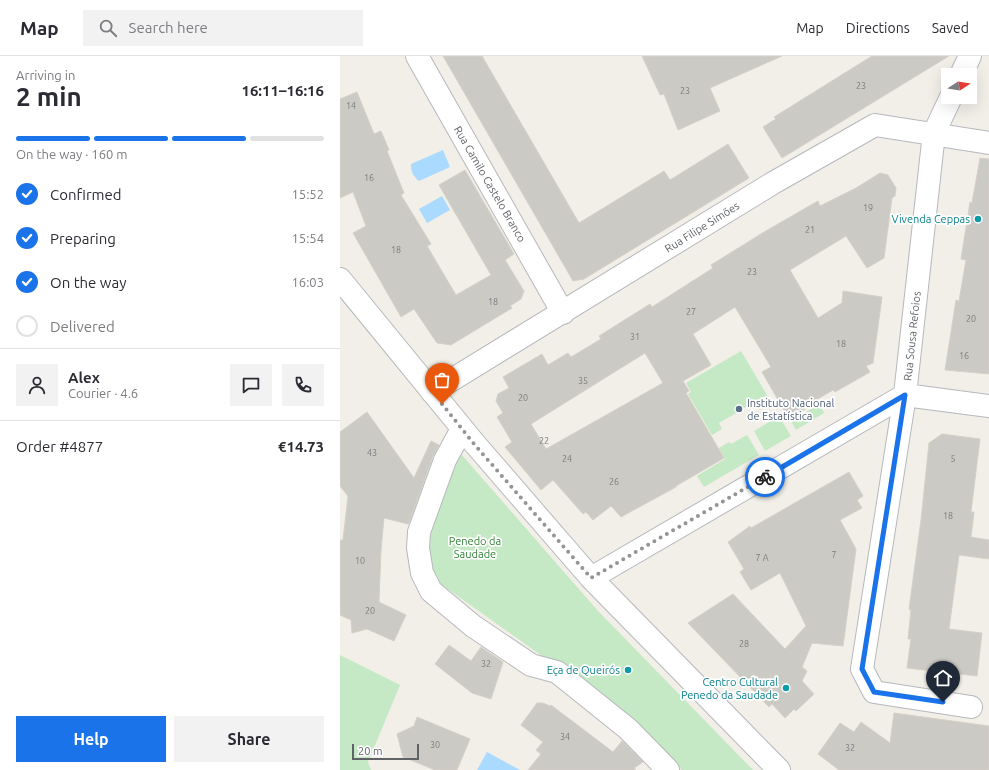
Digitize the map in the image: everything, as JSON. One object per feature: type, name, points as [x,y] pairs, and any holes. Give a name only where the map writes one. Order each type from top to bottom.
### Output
[{"type":"street","name":"Rua Camilo Castelo Branco","points":[[417,56],[563,313]]},
{"type":"street","points":[[964,68],[970,56]]},
{"type":"street","name":"Rua Sousa Refoios","points":[[948,104],[934,133],[905,395],[862,669],[874,692],[971,707]]},
{"type":"street","name":"Rua Filipe Simões","points":[[432,392],[773,183],[875,125],[934,133],[989,143]]},
{"type":"street","points":[[340,280],[462,429],[591,578],[779,770]]},
{"type":"street","points":[[591,578],[905,395],[989,406]]},
{"type":"street","points":[[462,429],[445,460],[419,532],[418,548],[422,573],[431,591],[473,626],[531,665],[557,672],[628,729],[668,770]]},
{"type":"green space","points":[[741,351],[767,395],[719,423],[722,429],[712,435],[688,394],[691,392],[686,383]]},
{"type":"green space","points":[[819,404],[824,413],[796,430],[791,421]]},
{"type":"green space","points":[[779,416],[791,436],[765,451],[754,431]]},
{"type":"green space","points":[[747,435],[759,455],[704,487],[697,476],[725,459],[719,448],[729,442],[731,444]]},
{"type":"green space","name":"Penedo da Saudade","points":[[461,454],[598,611],[753,770],[682,770],[580,683],[431,576],[425,547],[452,460]]},
{"type":"green space","points":[[340,655],[400,685],[368,762],[371,770],[340,770]]},
{"type":"water","points":[[443,150],[450,167],[419,181],[413,174],[411,164]]},
{"type":"water","points":[[442,196],[450,210],[427,223],[419,209]]},
{"type":"water","points":[[487,752],[520,770],[477,770]]},
{"type":"building","points":[[443,56],[482,56],[579,223],[664,171],[670,180],[728,144],[749,178],[584,279],[573,281]]},
{"type":"building","points":[[642,56],[782,56],[710,88],[720,111],[678,130],[664,94],[660,95]]},
{"type":"building","points":[[872,56],[949,56],[782,158],[763,127],[776,119],[774,117]]},
{"type":"building","points":[[357,92],[374,134],[381,131],[389,150],[387,151],[404,193],[401,195],[431,244],[427,246],[456,295],[491,275],[439,185],[465,170],[514,254],[505,260],[524,291],[521,299],[510,306],[512,308],[451,345],[437,343],[414,309],[401,317],[353,233],[366,226],[353,192],[340,198],[340,99]]},
{"type":"building","points":[[980,158],[989,159],[989,374],[945,370],[956,300],[959,301],[966,260],[961,259],[970,202],[972,203]]},
{"type":"building","points":[[880,173],[888,175],[896,188],[895,196],[892,198],[884,258],[867,268],[846,236],[790,270],[818,318],[842,303],[843,291],[882,297],[873,363],[866,366],[870,372],[835,392],[833,390],[804,407],[805,409],[789,419],[762,372],[771,367],[735,307],[693,334],[711,365],[683,381],[689,391],[686,393],[724,458],[676,487],[621,517],[611,506],[593,520],[586,512],[583,514],[553,480],[541,490],[505,447],[512,442],[497,417],[503,413],[496,401],[498,394],[509,388],[503,377],[542,354],[548,365],[568,353],[571,357],[601,339],[599,336],[650,304],[652,307],[713,268],[711,265],[764,232],[818,201],[820,206],[856,188]],"holes":[[[645,353],[663,383],[546,449],[531,424]]]},
{"type":"building","points":[[367,412],[414,478],[431,441],[439,445],[433,456],[409,523],[384,518],[379,602],[406,615],[394,641],[367,629],[352,633],[351,620],[340,615],[340,540],[343,540],[348,496],[340,486],[340,432]]},
{"type":"building","points":[[942,434],[980,439],[971,512],[974,512],[971,537],[989,540],[989,559],[959,555],[949,629],[982,633],[977,676],[907,668],[911,639],[908,639],[911,610],[909,609],[921,520],[929,443]]},
{"type":"building","points":[[849,472],[863,496],[857,500],[862,508],[840,520],[856,549],[843,646],[812,643],[802,667],[807,671],[802,681],[814,694],[796,711],[794,709],[785,718],[772,704],[769,707],[688,623],[733,594],[785,649],[806,626],[780,573],[751,590],[740,572],[744,569],[728,542],[750,526],[751,528]]},
{"type":"building","points":[[449,645],[471,661],[481,647],[503,662],[491,699],[472,693],[435,664]]},
{"type":"building","points":[[537,703],[551,705],[613,752],[622,741],[643,762],[634,768],[636,770],[528,770],[541,754],[536,750],[543,742],[521,725]]},
{"type":"building","points":[[894,713],[989,726],[989,770],[839,770],[818,754],[840,723],[854,732],[861,722],[890,743]]},
{"type":"building","points":[[417,717],[470,739],[457,770],[435,770],[403,757],[397,734],[414,726]]},
{"type":"way so far","points":[[442,404],[474,444],[591,578],[765,477]]},
{"type":"place","name":"Vivenda Ceppas","points":[[978,219]]},
{"type":"place","name":"Instituto Nacional de Estatística","points":[[739,409]]},
{"type":"place","name":"Eça de Queirós","points":[[628,670]]},
{"type":"place","name":"Centro Cultural Penedo da Saudade","points":[[786,688]]},
{"type":"route","points":[[765,477],[905,395],[862,669],[874,692],[943,702]]}]
